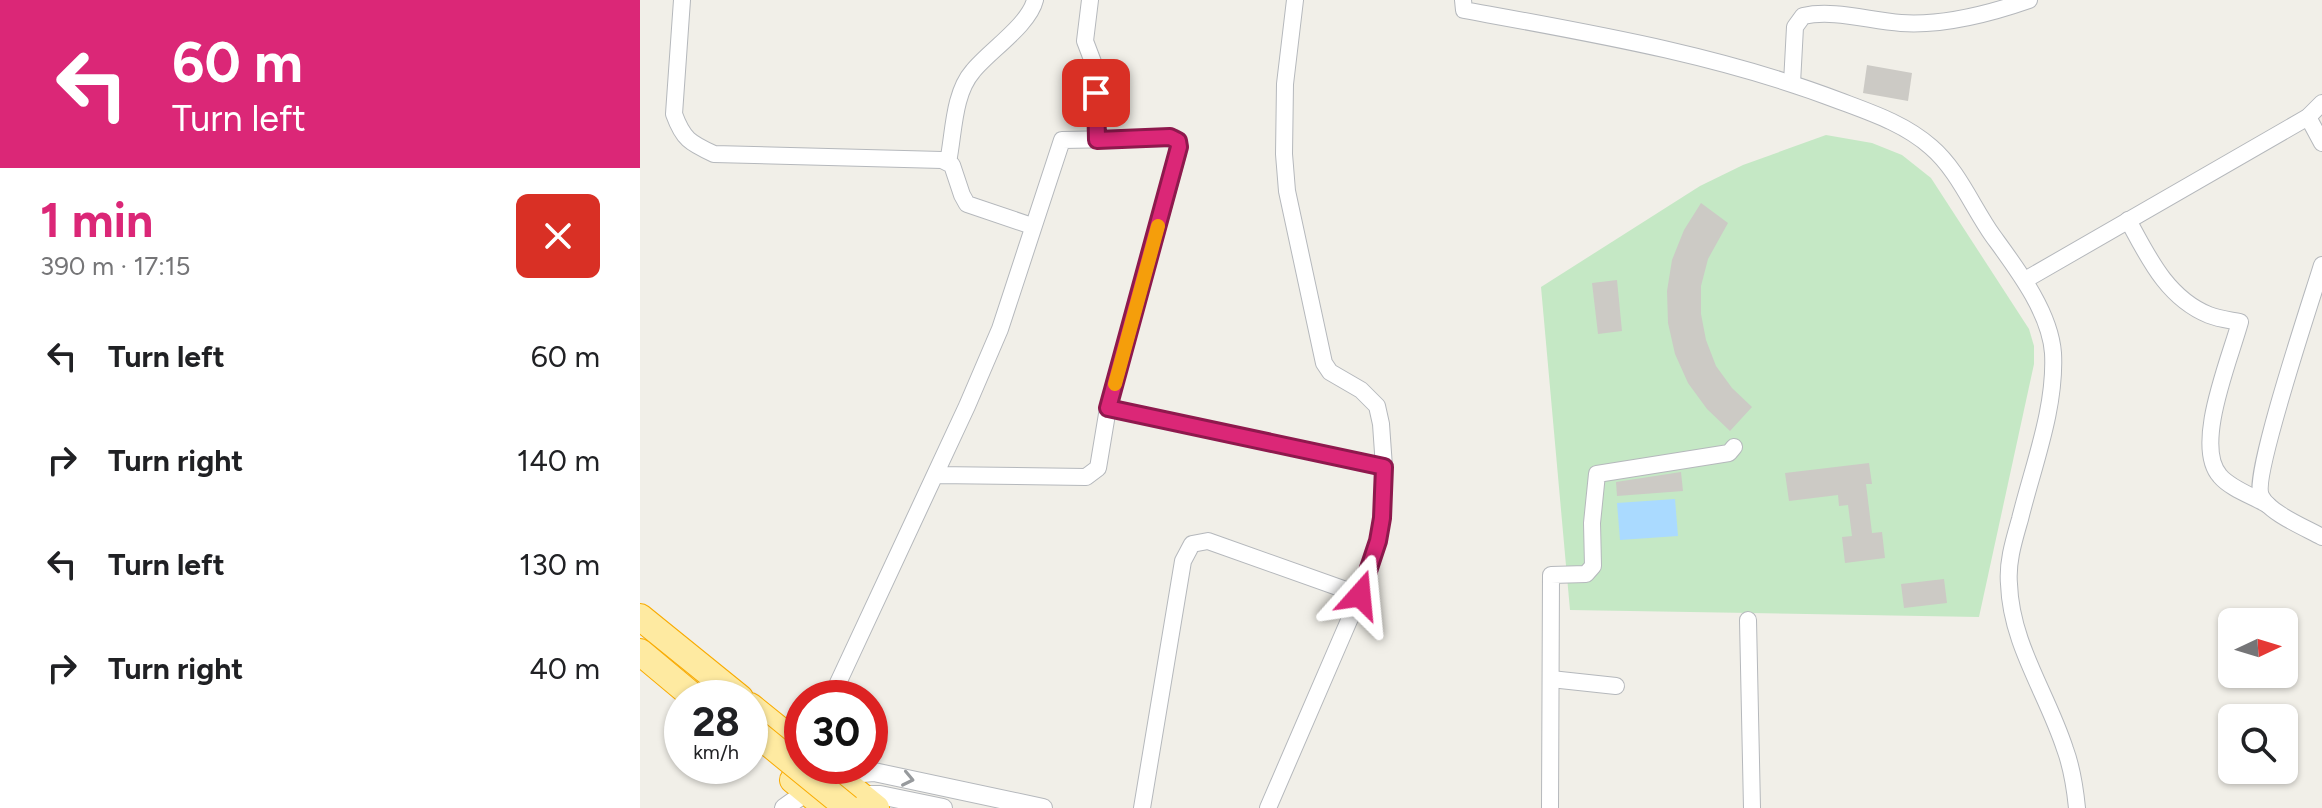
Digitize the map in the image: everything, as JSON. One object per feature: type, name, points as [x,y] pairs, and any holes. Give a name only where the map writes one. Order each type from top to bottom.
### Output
[{"type":"highway","points":[[640,617],[718,680]]},
{"type":"highway","points":[[640,637],[692,680]]},
{"type":"highway","points":[[640,652],[673,680]]},
{"type":"highway","points":[[768,721],[784,733]]},
{"type":"highway","points":[[768,743],[830,794]]},
{"type":"highway","points":[[768,755],[830,794]]},
{"type":"street","points":[[682,0],[674,114],[680,131],[691,144],[714,154],[936,158],[952,165],[967,204],[1032,226]]},
{"type":"street","points":[[948,162],[959,99],[965,83],[1025,18],[1035,0]]},
{"type":"street","points":[[1090,0],[1085,41],[1096,70],[1097,140]]},
{"type":"street","points":[[1268,808],[1360,595],[1378,541],[1384,467],[1377,406],[1361,390],[1330,372],[1324,363],[1287,191],[1284,108],[1295,0]]},
{"type":"street","points":[[1463,0],[1464,10],[1630,40],[1792,83],[1893,121],[1932,147],[2025,280],[2047,327],[2053,350],[2053,378],[2047,414],[2012,550],[2008,581],[2015,630],[2066,749],[2077,808]]},
{"type":"street","points":[[1792,83],[1795,27],[1803,16],[1822,14],[1898,23],[1936,23],[2029,0]]},
{"type":"street","points":[[2025,280],[2308,117],[2322,103]]},
{"type":"street","points":[[2308,117],[2322,143]]},
{"type":"street","points":[[839,680],[1000,329],[1062,140],[1170,137],[1178,141],[1179,147],[1108,408],[1098,468],[1086,477],[935,475]]},
{"type":"street","points":[[2128,220],[2168,286],[2209,315],[2240,322],[2209,431],[2211,464],[2222,479],[2322,537]]},
{"type":"street","points":[[2268,505],[2261,496],[2260,474],[2322,265]]},
{"type":"street","points":[[1108,408],[1384,467]]},
{"type":"street","points":[[1550,808],[1551,575],[1586,574],[1593,566],[1592,523],[1597,474],[1729,453],[1734,447]]},
{"type":"street","points":[[1142,808],[1183,561],[1192,544],[1208,541],[1360,595]]},
{"type":"street","points":[[1748,620],[1752,808]]},
{"type":"street","points":[[1551,679],[1616,686]]},
{"type":"street","points":[[888,775],[1043,808]]},
{"type":"street","points":[[784,808],[830,794],[880,795],[943,808]]},
{"type":"green space","points":[[1826,135],[1872,143],[1902,155],[1931,178],[2029,329],[2034,346],[2034,364],[1979,617],[1570,610],[1541,287],[1700,186],[1743,165]]},
{"type":"water","points":[[1675,499],[1678,536],[1620,540],[1617,503]]},
{"type":"building","points":[[1867,65],[1912,73],[1908,101],[1863,93]]},
{"type":"building","points":[[1701,203],[1728,223],[1708,259],[1701,286],[1701,314],[1706,340],[1716,366],[1732,388],[1752,407],[1730,431],[1707,409],[1688,383],[1675,354],[1668,323],[1667,291],[1672,260],[1684,230]]},
{"type":"building","points":[[1617,280],[1622,331],[1598,334],[1592,283]]},
{"type":"building","points":[[1869,463],[1872,484],[1866,484],[1872,533],[1882,532],[1885,558],[1845,563],[1842,537],[1852,536],[1848,505],[1839,506],[1838,495],[1789,501],[1785,473]]},
{"type":"building","points":[[1681,472],[1683,491],[1617,496],[1616,482]]},
{"type":"building","points":[[1944,579],[1947,603],[1904,608],[1901,584]]},
{"type":"slow traffic","points":[[1115,384],[1158,226]]},
{"type":"route","points":[[1096,93],[1097,140],[1170,137],[1178,141],[1179,147],[1108,408],[1384,467],[1378,541],[1360,595]]}]
